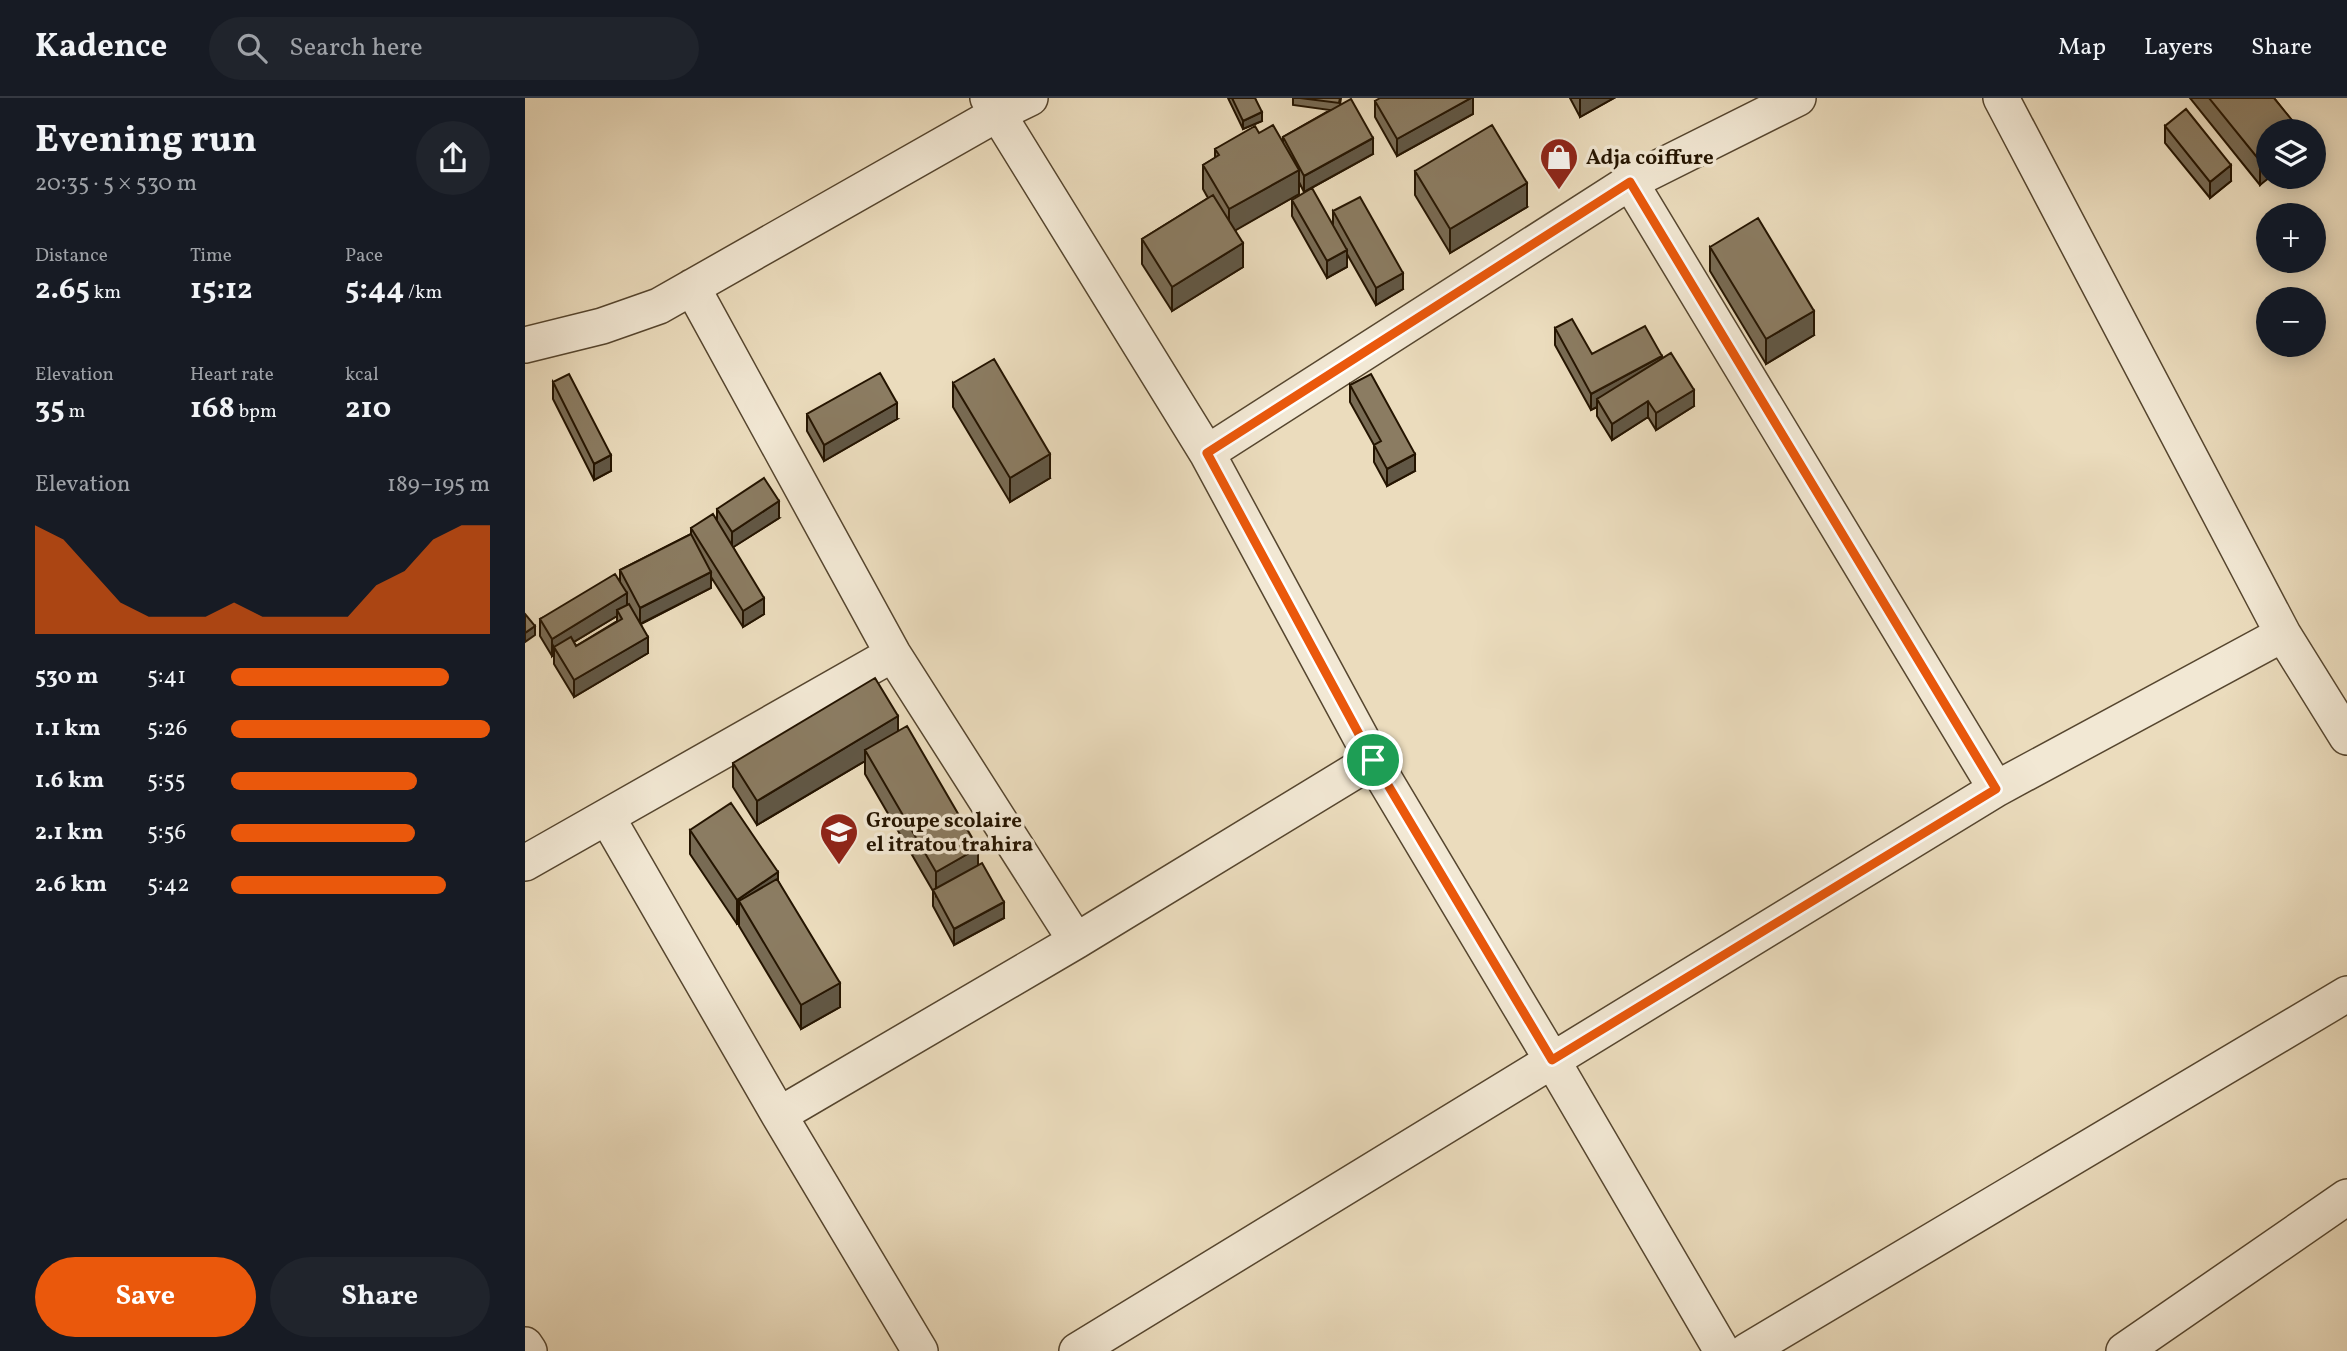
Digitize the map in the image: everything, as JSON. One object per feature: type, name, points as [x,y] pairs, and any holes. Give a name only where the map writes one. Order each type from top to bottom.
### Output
[{"type":"street","points":[[525,345],[602,326],[659,306],[993,106],[1030,98]]},
{"type":"street","points":[[1207,453],[1630,182],[1798,98]]},
{"type":"street","points":[[2001,98],[2283,634],[2347,737]]},
{"type":"street","points":[[993,106],[1207,453],[1373,760],[1722,1351]]},
{"type":"street","points":[[1630,182],[1996,789]]},
{"type":"street","points":[[692,287],[893,654],[1076,941]]},
{"type":"street","points":[[1077,1351],[1996,789],[2283,634]]},
{"type":"street","points":[[525,863],[893,654]]},
{"type":"street","points":[[779,1115],[1076,941],[1373,760]]},
{"type":"street","points":[[607,817],[779,1115],[920,1351]]},
{"type":"street","points":[[1747,1351],[2347,994]]},
{"type":"street","points":[[2144,1346],[2347,1197]]},
{"type":"street","points":[[525,1345],[529,1351]]},
{"type":"building","points":[[1232,98],[1255,98],[1262,112],[1243,121]]},
{"type":"building","points":[[1300,98],[1340,98],[1339,103]]},
{"type":"building","points":[[1380,98],[1471,98],[1397,139],[1375,101]]},
{"type":"building","points":[[2209,98],[2274,98],[2291,119],[2256,119],[2256,156]]},
{"type":"building","points":[[1351,99],[1373,138],[1304,176],[1283,137]]},
{"type":"building","points":[[2186,109],[2231,165],[2210,182],[2165,126]]},
{"type":"building","points":[[1273,125],[1299,170],[1229,209],[1203,165],[1219,155],[1215,149],[1255,126],[1259,133]]},
{"type":"building","points":[[1492,125],[1527,183],[1450,229],[1415,171]]},
{"type":"building","points":[[1312,188],[1347,250],[1327,261],[1292,200]]},
{"type":"building","points":[[1213,195],[1243,243],[1172,287],[1142,239]]},
{"type":"building","points":[[1360,197],[1403,273],[1376,288],[1333,211]]},
{"type":"building","points":[[1758,218],[1814,311],[1766,339],[1710,247]]},
{"type":"building","points":[[1572,319],[1592,354],[1645,326],[1662,356],[1591,394],[1555,328]]},
{"type":"building","points":[[1671,353],[1694,390],[1656,413],[1648,401],[1612,424],[1597,399]]},
{"type":"building","points":[[994,359],[1050,454],[1010,478],[953,383]]},
{"type":"building","points":[[880,373],[897,403],[824,445],[807,414]]},
{"type":"building","points":[[569,374],[611,455],[594,464],[553,382]]},
{"type":"building","points":[[1371,374],[1415,454],[1387,469],[1374,445],[1381,441],[1350,385]]},
{"type":"building","points":[[764,478],[779,501],[732,532],[717,509]]},
{"type":"building","points":[[713,514],[764,598],[743,611],[691,528]]},
{"type":"building","points":[[691,534],[711,572],[640,608],[620,570]]},
{"type":"building","points":[[615,574],[627,593],[552,639],[540,619]]},
{"type":"building","points":[[629,604],[648,637],[574,680],[554,647],[571,637],[576,646],[622,619],[617,610]]},
{"type":"building","points":[[525,614],[535,626],[525,633]]},
{"type":"building","points":[[875,678],[898,716],[757,801],[733,763]]},
{"type":"building","points":[[907,726],[978,848],[936,872],[865,750]]},
{"type":"building","points":[[731,803],[778,872],[737,900],[690,830]]},
{"type":"building","points":[[982,863],[1004,902],[954,929],[933,890]]},
{"type":"building","points":[[777,879],[840,983],[801,1005],[739,901]]},
{"type":"place","name":"Adja coiffure","points":[[1559,191]]},
{"type":"place","name":"Groupe scolaire el itratou trahira","points":[[839,866]]},
{"type":"route","points":[[1630,182],[1996,789],[1552,1060],[1373,760],[1207,453],[1630,182]]}]
